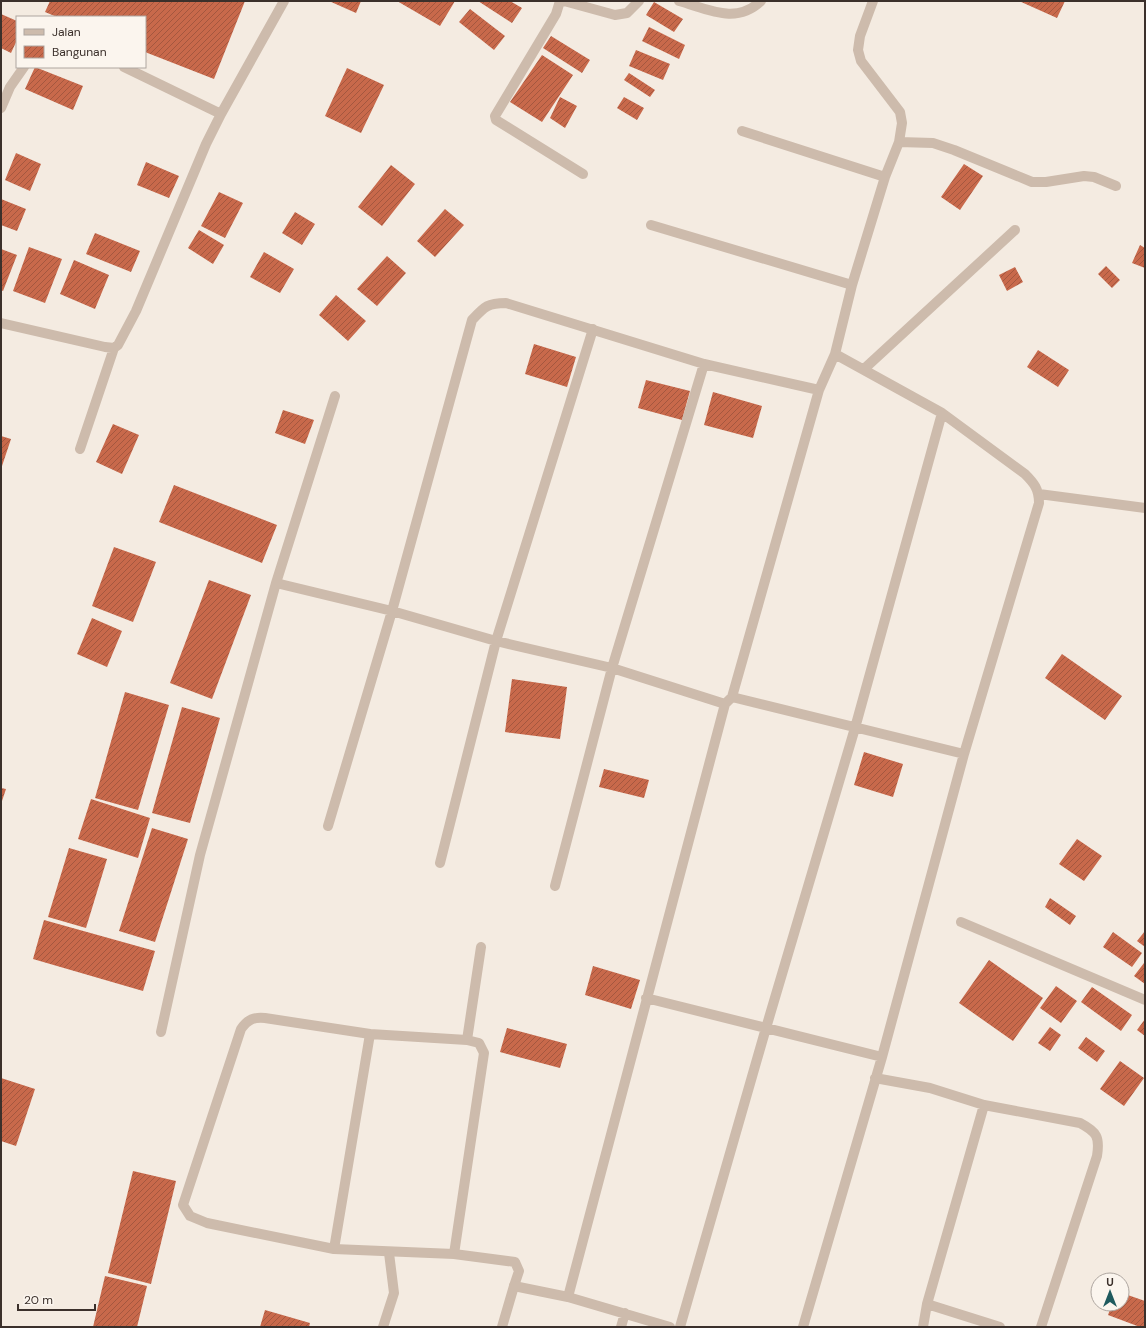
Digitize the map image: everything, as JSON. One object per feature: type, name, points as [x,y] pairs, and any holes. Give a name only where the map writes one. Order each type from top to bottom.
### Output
[{"type":"street","points":[[80,449],[114,348],[123,339],[206,144],[284,1]]},
{"type":"street","points":[[560,1],[556,14],[495,116],[496,120],[511,130],[583,174]]},
{"type":"street","points":[[564,1],[616,15],[627,13],[639,1]]},
{"type":"street","points":[[679,1],[724,14],[739,14],[752,9],[761,1]]},
{"type":"street","points":[[568,1297],[646,998],[728,700],[819,390],[835,354],[852,285],[885,177],[899,142],[902,123],[900,112],[860,61],[858,50],[860,36],[873,1]]},
{"type":"street","points":[[1,108],[10,87],[23,68]]},
{"type":"street","points":[[126,68],[221,114]]},
{"type":"street","points":[[742,131],[885,177]]},
{"type":"street","points":[[899,142],[933,143],[1032,182],[1046,182],[1084,176],[1094,177],[1116,186]]},
{"type":"street","points":[[651,225],[852,285]]},
{"type":"street","points":[[864,369],[1015,230]]},
{"type":"street","points":[[328,826],[392,611],[472,320],[484,306],[494,303],[506,303],[704,364],[819,390]]},
{"type":"street","points":[[1,323],[114,348]]},
{"type":"street","points":[[440,863],[496,641],[593,329]]},
{"type":"street","points":[[803,1327],[882,1057],[964,754],[1039,503],[1039,494],[1036,486],[1025,474],[942,413],[835,354]]},
{"type":"street","points":[[555,886],[612,668],[704,364]]},
{"type":"street","points":[[160,1032],[200,855],[276,583],[335,396]]},
{"type":"street","points":[[680,1327],[766,1028],[855,728],[942,413]]},
{"type":"street","points":[[1039,494],[1145,508]]},
{"type":"street","points":[[276,583],[392,611],[496,641],[612,668],[728,700],[964,754]]},
{"type":"street","points":[[961,922],[1145,1000]]},
{"type":"street","points":[[467,1040],[482,947]]},
{"type":"street","points":[[646,998],[882,1057]]},
{"type":"street","points":[[454,1254],[484,1053],[479,1043],[467,1040],[370,1034],[255,1017],[245,1023],[241,1029],[183,1205],[190,1216],[207,1223],[334,1249],[389,1253],[454,1254],[515,1262],[519,1271],[502,1327]]},
{"type":"street","points":[[334,1249],[370,1034]]},
{"type":"street","points":[[875,1078],[930,1088],[984,1105],[1080,1123],[1091,1129],[1097,1136],[1099,1145],[1097,1156],[1041,1327]]},
{"type":"street","points":[[923,1327],[928,1304],[984,1105]]},
{"type":"street","points":[[383,1327],[394,1293],[389,1253]]},
{"type":"street","points":[[514,1286],[568,1297],[670,1327]]},
{"type":"street","points":[[928,1304],[1000,1327]]},
{"type":"street","points":[[621,1327],[625,1313]]},
{"type":"building","points":[[50,1],[245,1],[214,79],[146,52],[146,16],[55,16],[45,12]]},
{"type":"building","points":[[329,1],[361,1],[356,13]]},
{"type":"building","points":[[397,1],[455,1],[440,26]]},
{"type":"building","points":[[478,1],[510,1],[522,8],[512,23]]},
{"type":"building","points":[[1019,1],[1065,1],[1057,18]]},
{"type":"building","points":[[654,2],[683,19],[674,32],[646,15]]},
{"type":"building","points":[[470,9],[505,36],[494,50],[459,22]]},
{"type":"building","points":[[1,14],[16,21],[16,42],[11,53],[1,48]]},
{"type":"building","points":[[649,27],[685,45],[679,59],[642,41]]},
{"type":"building","points":[[551,36],[590,60],[582,73],[543,48]]},
{"type":"building","points":[[636,50],[670,64],[663,80],[629,66]]},
{"type":"building","points":[[542,55],[573,75],[542,122],[510,102]]},
{"type":"building","points":[[35,68],[83,86],[73,110],[25,89]]},
{"type":"building","points":[[347,68],[384,85],[361,133],[325,116]]},
{"type":"building","points":[[629,73],[655,90],[650,97],[624,80]]},
{"type":"building","points":[[560,97],[577,106],[565,128],[550,118]]},
{"type":"building","points":[[624,97],[644,108],[637,120],[617,108]]},
{"type":"building","points":[[16,153],[41,164],[30,191],[5,180]]},
{"type":"building","points":[[146,162],[179,176],[169,198],[137,185]]},
{"type":"building","points":[[964,164],[983,176],[960,210],[941,197]]},
{"type":"building","points":[[391,165],[415,184],[382,226],[358,207]]},
{"type":"building","points":[[219,192],[243,203],[225,238],[201,226]]},
{"type":"building","points":[[1,199],[26,209],[17,231],[1,225]]},
{"type":"building","points":[[445,209],[464,225],[435,257],[417,241]]},
{"type":"building","points":[[295,212],[315,224],[302,245],[282,233]]},
{"type":"building","points":[[199,230],[224,245],[213,264],[188,248]]},
{"type":"building","points":[[95,233],[140,251],[131,272],[86,254]]},
{"type":"building","points":[[1140,245],[1145,248],[1145,268],[1132,263]]},
{"type":"building","points":[[29,247],[62,259],[45,303],[13,291]]},
{"type":"building","points":[[1,249],[17,255],[3,291],[1,290]]},
{"type":"building","points":[[264,252],[294,269],[280,293],[250,277]]},
{"type":"building","points":[[387,256],[406,273],[377,306],[357,289]]},
{"type":"building","points":[[74,260],[109,275],[95,309],[60,294]]},
{"type":"building","points":[[1106,266],[1120,280],[1112,288],[1098,274]]},
{"type":"building","points":[[1015,267],[1023,282],[1007,291],[999,275]]},
{"type":"building","points":[[336,295],[366,321],[348,341],[319,315]]},
{"type":"building","points":[[534,344],[576,357],[567,387],[525,374]]},
{"type":"building","points":[[1038,350],[1069,370],[1058,387],[1027,367]]},
{"type":"building","points":[[646,380],[690,391],[682,420],[638,408]]},
{"type":"building","points":[[713,392],[762,406],[753,438],[704,425]]},
{"type":"building","points":[[283,410],[314,420],[305,444],[275,433]]},
{"type":"building","points":[[113,424],[139,435],[122,474],[96,462]]},
{"type":"building","points":[[1,436],[11,439],[1,469]]},
{"type":"building","points":[[174,485],[277,525],[262,563],[159,522]]},
{"type":"building","points":[[114,547],[156,562],[133,622],[92,606]]},
{"type":"building","points":[[209,580],[251,595],[212,699],[170,683]]},
{"type":"building","points":[[92,618],[122,631],[107,667],[77,654]]},
{"type":"building","points":[[1062,654],[1122,696],[1105,720],[1045,678]]},
{"type":"building","points":[[512,679],[567,687],[560,739],[505,732]]},
{"type":"building","points":[[125,692],[169,705],[138,810],[95,798]]},
{"type":"building","points":[[182,707],[220,718],[190,823],[152,813]]},
{"type":"building","points":[[864,752],[903,764],[893,797],[854,785]]},
{"type":"building","points":[[604,769],[649,780],[644,798],[599,787]]},
{"type":"building","points":[[1,788],[6,789],[1,804]]},
{"type":"building","points":[[91,799],[150,818],[138,858],[78,839]]},
{"type":"building","points":[[152,828],[188,839],[155,942],[119,931]]},
{"type":"building","points":[[1077,839],[1102,856],[1084,881],[1059,864]]},
{"type":"building","points":[[69,848],[107,859],[86,928],[48,917]]},
{"type":"building","points":[[1050,898],[1076,916],[1070,925],[1045,907]]},
{"type":"building","points":[[44,920],[155,951],[143,991],[33,959]]},
{"type":"building","points":[[1145,931],[1145,947],[1137,941]]},
{"type":"building","points":[[1113,932],[1142,953],[1132,967],[1103,947]]},
{"type":"building","points":[[989,960],[1043,998],[1013,1041],[959,1003]]},
{"type":"building","points":[[1144,963],[1145,964],[1145,984],[1134,976]]},
{"type":"building","points":[[593,966],[640,980],[631,1009],[585,995]]},
{"type":"building","points":[[1056,986],[1077,1001],[1061,1023],[1040,1008]]},
{"type":"building","points":[[1092,987],[1132,1015],[1121,1031],[1081,1002]]},
{"type":"building","points":[[1145,1019],[1145,1036],[1137,1030]]},
{"type":"building","points":[[1050,1027],[1061,1035],[1050,1051],[1038,1043]]},
{"type":"building","points":[[507,1028],[567,1044],[560,1068],[500,1052]]},
{"type":"building","points":[[1086,1037],[1105,1051],[1097,1062],[1078,1048]]},
{"type":"building","points":[[1120,1061],[1144,1078],[1124,1106],[1100,1089]]},
{"type":"building","points":[[1,1078],[35,1089],[16,1146],[1,1141]]},
{"type":"building","points":[[133,1171],[176,1181],[151,1284],[108,1273]]},
{"type":"building","points":[[105,1276],[147,1286],[137,1327],[93,1327]]},
{"type":"building","points":[[1130,1296],[1145,1301],[1145,1327],[1140,1327],[1108,1315],[1109,1312],[1130,1312]]},
{"type":"building","points":[[265,1310],[310,1323],[309,1327],[260,1327]]}]
